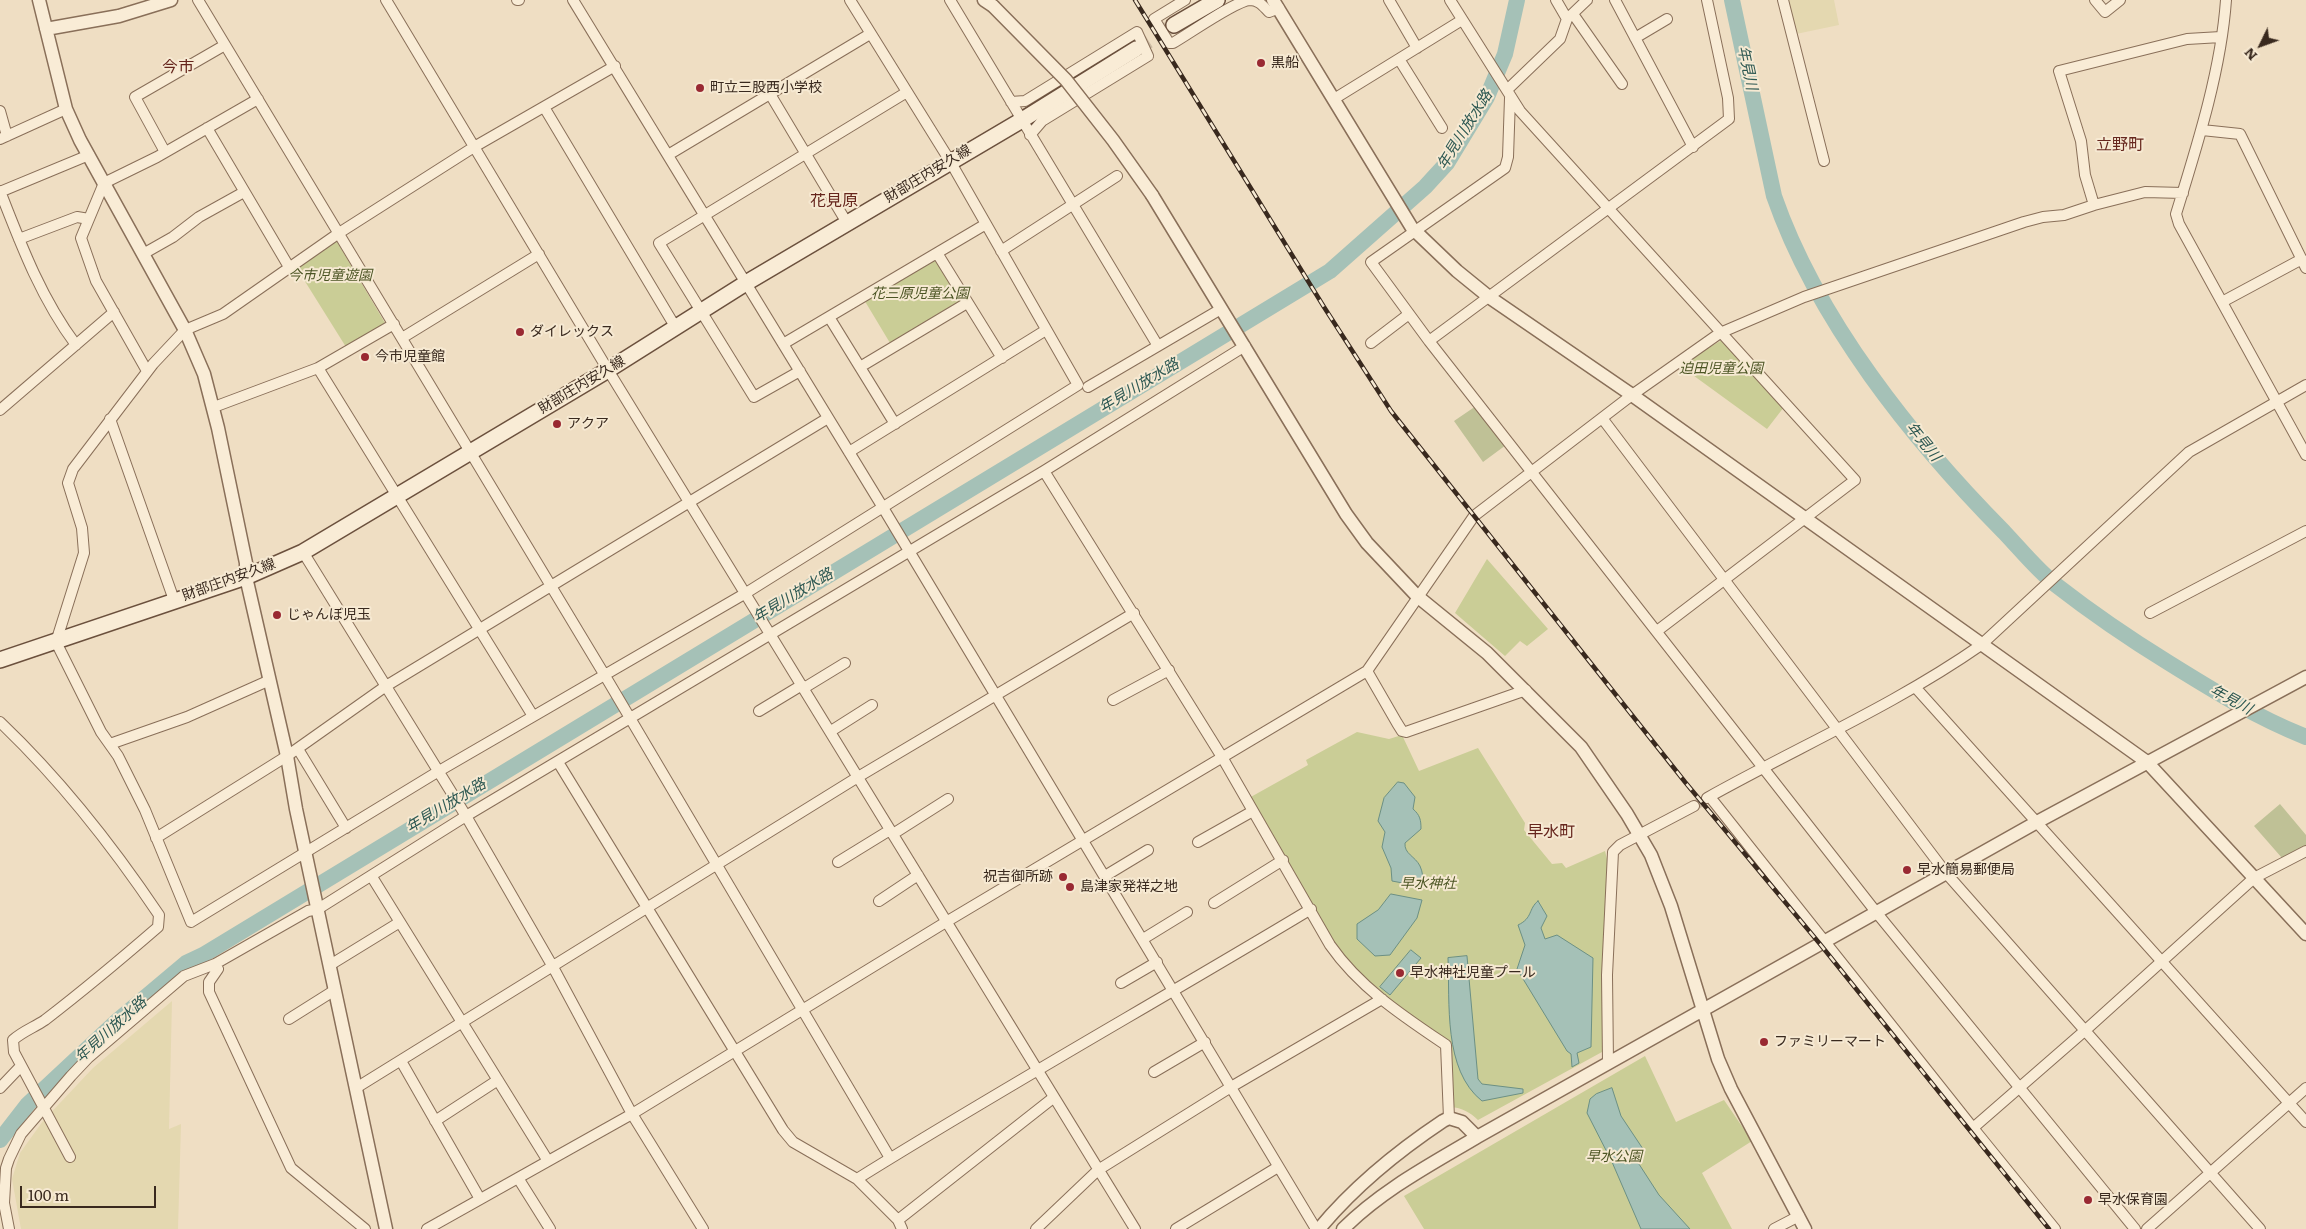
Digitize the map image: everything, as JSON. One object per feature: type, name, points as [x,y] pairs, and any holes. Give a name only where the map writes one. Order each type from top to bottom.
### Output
[{"type":"main road","points":[[1174,25],[1217,0]]},
{"type":"main road","name":"財部庄内安久線","points":[[0,660],[246,577],[303,552],[608,370],[950,161],[1022,120],[1136,48]]},
{"type":"street","points":[[39,0],[66,110],[88,155],[185,330],[204,374],[214,407],[246,563],[246,577],[287,756],[386,1229]]},
{"type":"street","points":[[46,28],[119,16],[171,0]]},
{"type":"street","points":[[198,0],[340,232],[607,678],[890,1158]]},
{"type":"street","points":[[386,0],[608,370],[1135,1229]]},
{"type":"street","points":[[574,0],[882,506],[1317,1229],[1369,1179],[1433,1128],[1449,1118],[1462,1122],[1477,1137]]},
{"type":"street","points":[[615,66],[474,148],[340,232],[223,314],[185,330],[147,371],[73,469],[68,483],[82,528],[84,553],[56,642],[101,732],[118,756],[146,810],[191,922],[533,716],[607,678],[749,597],[882,506],[1078,385],[950,161],[850,0]]},
{"type":"street","points":[[950,0],[1158,346]]},
{"type":"street","points":[[1185,0],[1154,19],[1169,43],[1173,43],[1237,4],[1249,0],[1260,2],[1269,12],[1276,4],[1414,230],[1457,271],[1489,297],[1632,395],[2147,762],[2306,934]]},
{"type":"street","points":[[1389,0],[1417,48]]},
{"type":"street","points":[[1450,0],[1508,94],[1720,333],[1855,480],[1657,631]]},
{"type":"street","points":[[1556,0],[1622,84]]},
{"type":"street","points":[[1586,0],[1570,16],[1560,39],[1508,94],[1508,157],[1504,168],[1371,262],[1429,341],[1876,912],[2135,1229]]},
{"type":"street","points":[[1615,0],[1692,147]]},
{"type":"street","points":[[1429,341],[1726,122],[1730,114],[1707,0]]},
{"type":"street","points":[[1783,0],[1824,161]]},
{"type":"street","points":[[2095,0],[2105,12],[2120,0]]},
{"type":"street","points":[[2226,0],[2221,37],[2202,130],[2176,214],[2179,224],[2306,455]]},
{"type":"street","points":[[988,3],[1070,86],[1113,140],[1152,195],[1346,514],[1367,542],[1417,596],[1487,653],[1581,746],[1651,855],[1672,906],[1718,1059],[1731,1089],[1805,1229]]},
{"type":"street","points":[[1635,38],[1667,19]]},
{"type":"street","points":[[1334,99],[1462,20]]},
{"type":"street","points":[[1011,102],[1024,101],[1138,32],[1148,56],[1042,121],[1030,135]]},
{"type":"street","points":[[668,155],[870,34]]},
{"type":"street","points":[[2094,204],[2085,175],[2081,141],[2059,71],[2187,39],[2221,37]]},
{"type":"street","points":[[166,152],[136,97],[225,45]]},
{"type":"street","points":[[1399,58],[1442,128]]},
{"type":"street","points":[[800,371],[754,397],[660,242],[907,92]]},
{"type":"street","points":[[770,94],[847,223]]},
{"type":"street","points":[[147,371],[96,281],[81,238],[104,183],[166,152],[258,99]]},
{"type":"street","points":[[544,107],[676,328]]},
{"type":"street","points":[[0,111],[4,137],[66,110]]},
{"type":"street","points":[[207,128],[290,267]]},
{"type":"street","points":[[2202,130],[2240,134],[2304,263],[2222,302]]},
{"type":"street","points":[[76,345],[59,323],[32,274],[0,191],[88,155]]},
{"type":"street","points":[[1001,251],[1117,176]]},
{"type":"street","points":[[143,254],[173,237],[199,217],[244,192]]},
{"type":"street","points":[[427,1229],[632,1114],[946,922],[1367,671],[1474,516],[1632,395],[1720,333],[1804,297],[2024,222],[2043,217],[2064,215],[2094,204],[2145,192],[2183,193]]},
{"type":"street","points":[[19,239],[76,217],[89,219]]},
{"type":"street","points":[[783,344],[986,224]]},
{"type":"street","points":[[937,253],[1002,358]]},
{"type":"street","points":[[402,338],[539,254]]},
{"type":"street","points":[[860,367],[967,303]]},
{"type":"street","points":[[0,410],[114,312]]},
{"type":"street","points":[[1088,387],[1158,346],[1223,312]]},
{"type":"street","points":[[1371,343],[1409,314]]},
{"type":"street","points":[[829,317],[895,424]]},
{"type":"street","points":[[214,407],[318,368],[394,324]]},
{"type":"street","points":[[849,452],[1046,330]]},
{"type":"street","points":[[9,1229],[4,1203],[6,1168],[16,1143],[44,1106],[88,1058],[184,976],[215,964],[308,911],[318,909],[466,816],[1044,471],[1245,346]]},
{"type":"street","points":[[318,368],[396,498],[533,716]]},
{"type":"street","points":[[2055,1229],[1708,798],[1916,687],[1981,645],[2189,452],[2306,384]]},
{"type":"street","points":[[156,838],[298,749],[386,686],[828,418]]},
{"type":"street","points":[[1602,418],[1946,873],[2260,1229]]},
{"type":"street","points":[[110,420],[174,600]]},
{"type":"street","points":[[1044,471],[1222,757],[1311,908],[1330,945],[1342,962],[1382,1000],[1446,1045],[1449,1118]]},
{"type":"street","points":[[2150,613],[2306,531]]},
{"type":"street","points":[[303,552],[450,788],[553,967],[632,1114],[703,1229]]},
{"type":"street","points":[[356,1088],[858,777],[1134,613]]},
{"type":"street","points":[[759,711],[845,663]]},
{"type":"street","points":[[1113,700],[1169,670]]},
{"type":"street","points":[[1367,671],[1397,723],[1406,732],[1526,690]]},
{"type":"street","points":[[1343,1229],[1372,1203],[1395,1186],[1477,1137],[1946,873],[2306,677]]},
{"type":"street","points":[[110,744],[187,717],[270,680]]},
{"type":"street","points":[[1916,687],[2306,1122]]},
{"type":"street","points":[[831,731],[872,705]]},
{"type":"street","points":[[0,722],[38,758],[112,847],[159,915],[158,927],[114,965],[43,1021],[22,1032],[13,1040],[14,1052],[70,1157]]},
{"type":"street","points":[[298,749],[346,828]]},
{"type":"street","points":[[558,762],[782,1130],[793,1142],[857,1179],[900,1224],[1054,1098]]},
{"type":"street","points":[[838,862],[948,799]]},
{"type":"street","points":[[1608,1062],[1607,975],[1612,858],[1616,848],[1694,806]]},
{"type":"street","points":[[1198,842],[1253,812]]},
{"type":"street","points":[[1105,876],[1148,850]]},
{"type":"street","points":[[1973,1128],[2254,878],[2306,851]]},
{"type":"street","points":[[1214,903],[1283,860]]},
{"type":"street","points":[[879,901],[918,875]]},
{"type":"street","points":[[372,876],[548,1161]]},
{"type":"street","points":[[857,1179],[1036,1069],[1175,991],[1311,908]]},
{"type":"street","points":[[1143,939],[1187,912]]},
{"type":"street","points":[[330,965],[400,922]]},
{"type":"street","points":[[1121,983],[1157,962]]},
{"type":"street","points":[[215,964],[218,968],[209,982],[209,992],[291,1168],[366,1229]]},
{"type":"street","points":[[290,1018],[335,990]]},
{"type":"street","points":[[1036,1229],[1098,1170],[1231,1087],[1382,1000]]},
{"type":"street","points":[[1154,1072],[1205,1042]]},
{"type":"street","points":[[401,1061],[480,1200]]},
{"type":"street","points":[[0,1088],[22,1068]]},
{"type":"street","points":[[435,1121],[498,1080]]},
{"type":"street","points":[[2148,1229],[2306,1088]]},
{"type":"street","points":[[1176,1229],[1278,1167]]},
{"type":"street","points":[[518,1178],[550,1229]]},
{"type":"street","points":[[1774,1229],[1799,1216]]},
{"type":"shaded area","points":[[1787,0],[1834,0],[1839,25],[1796,34]]},
{"type":"shaded area","points":[[172,1001],[169,1129],[181,1124],[178,1229],[21,1229],[12,1179],[20,1153],[43,1121],[93,1068]]},
{"type":"green space","name":"今市児童遊園","points":[[336,240],[385,323],[346,347],[296,267]]},
{"type":"green space","name":"花三原児童公園","points":[[934,255],[961,300],[890,343],[863,298]]},
{"type":"green space","name":"迫田児童公園","points":[[1722,340],[1784,407],[1767,429],[1679,365]]},
{"type":"green space","points":[[1476,406],[1506,445],[1483,462],[1454,421]]},
{"type":"green space","points":[[1487,559],[1548,629],[1527,646],[1520,641],[1505,656],[1455,613]]},
{"type":"green space","name":"早水神社","points":[[1357,732],[1389,739],[1402,735],[1419,771],[1478,748],[1525,823],[1524,830],[1552,864],[1562,863],[1566,868],[1605,851],[1608,863],[1602,1052],[1478,1120],[1466,1111],[1451,1107],[1449,1049],[1371,988],[1327,935],[1249,798],[1308,765],[1306,760]]},
{"type":"green space","points":[[2280,804],[2306,835],[2306,847],[2282,858],[2254,826]]},
{"type":"green space","name":"早水公園","points":[[1645,1056],[1676,1122],[1724,1100],[1752,1141],[1702,1173],[1732,1229],[1424,1229],[1404,1196]]},
{"type":"water","points":[[1398,782],[1404,783],[1415,797],[1413,809],[1420,818],[1421,829],[1405,843],[1405,847],[1420,866],[1424,887],[1392,881],[1391,868],[1382,847],[1385,832],[1378,821],[1384,798]]},
{"type":"water","points":[[1391,894],[1422,900],[1417,918],[1390,955],[1375,956],[1357,939],[1357,924],[1378,910]]},
{"type":"water","points":[[1538,901],[1547,916],[1541,928],[1545,939],[1557,935],[1593,958],[1591,1047],[1577,1053],[1579,1063],[1572,1067],[1571,1054],[1567,1051],[1517,969],[1525,945],[1518,925],[1526,919]]},
{"type":"water","name":"早水神社児童プール","points":[[1411,950],[1421,958],[1390,995],[1380,987]]},
{"type":"water","points":[[1467,956],[1478,1079],[1482,1084],[1523,1089],[1523,1093],[1482,1101],[1469,1088],[1461,1072],[1451,1035],[1448,958]]},
{"type":"water","points":[[1612,1088],[1621,1116],[1645,1152],[1637,1161],[1659,1195],[1690,1229],[1641,1229],[1612,1162],[1587,1113],[1590,1099],[1596,1094]]},
{"type":"waterway","name":"年見川放水路","points":[[0,1140],[28,1104],[117,1021],[186,963],[203,955],[1330,271],[1425,187],[1447,163],[1487,97],[1505,54],[1517,0]]},
{"type":"waterway","name":"年見川","points":[[1732,0],[1774,196],[1792,242],[1815,288],[1842,333],[1871,376],[1903,418],[1970,496],[2056,585],[2083,606],[2202,684],[2253,712],[2306,737]]},
{"type":"tunnel","points":[[1136,49],[1174,25]]},
{"type":"tunnel","points":[[1694,806],[1707,798]]},
{"type":"railway","points":[[1135,0],[1324,307],[1391,411],[1685,782],[1820,944],[2049,1229]]},
{"type":"place","name":"黒船","points":[[1261,63]]},
{"type":"place","name":"町立三股西小学校","points":[[700,88]]},
{"type":"place","name":"ダイレックス","points":[[520,332]]},
{"type":"place","name":"今市児童館","points":[[365,357]]},
{"type":"place","name":"アクア","points":[[557,424]]},
{"type":"place","name":"じゃんぼ児玉","points":[[277,615]]},
{"type":"place","name":"早水簡易郵便局","points":[[1907,870]]},
{"type":"place","name":"祝吉御所跡","points":[[1063,877]]},
{"type":"place","name":"島津家発祥之地","points":[[1070,887]]},
{"type":"place","name":"早水神社児童プール","points":[[1400,973]]},
{"type":"place","name":"ファミリーマート","points":[[1764,1042]]},
{"type":"place","name":"早水保育園","points":[[2088,1200]]},
{"type":"district","name":"今市","points":[[178,67]]},
{"type":"district","name":"立野町","points":[[2120,145]]},
{"type":"district","name":"花見原","points":[[834,201]]},
{"type":"district","name":"早水町","points":[[1551,832]]}]
